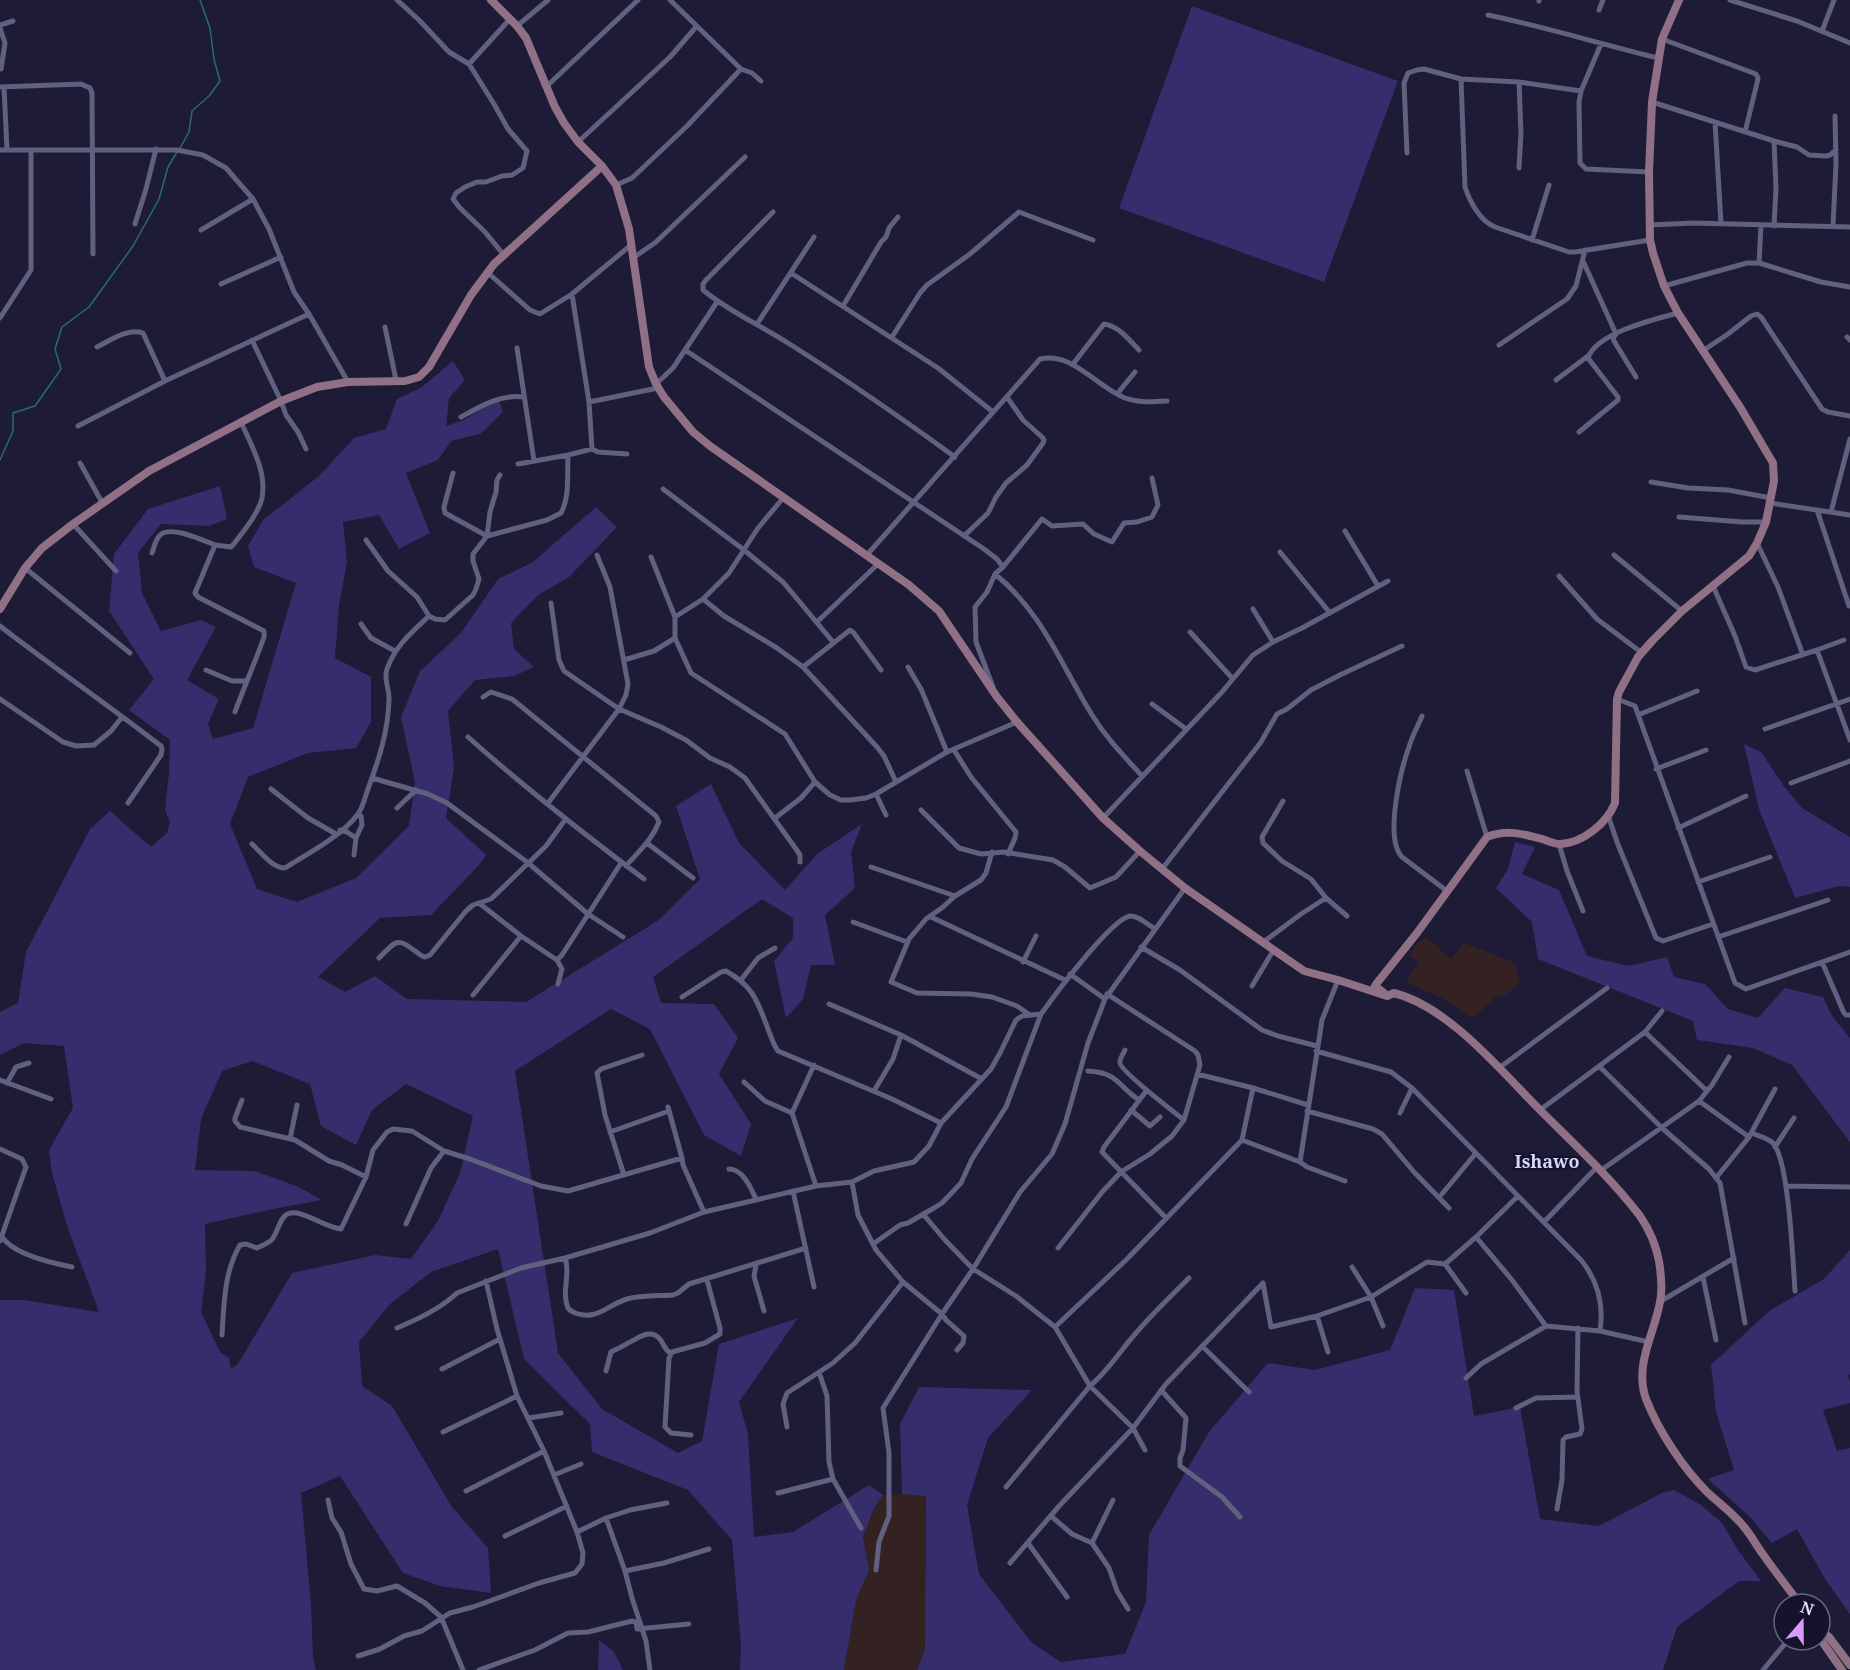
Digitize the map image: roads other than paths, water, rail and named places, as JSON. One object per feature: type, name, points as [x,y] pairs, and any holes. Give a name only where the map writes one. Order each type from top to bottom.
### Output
[{"type":"street","points":[[397,0],[449,52],[469,64],[508,129],[527,151],[525,165],[515,174],[488,182],[471,184],[456,193],[453,199],[504,255]]},
{"type":"street","points":[[491,0],[526,38],[564,123],[578,142],[602,166],[616,186],[625,211],[644,325],[647,358],[657,386],[687,425],[702,440],[909,585],[939,611],[997,697],[1017,722],[1103,818],[1140,851],[1185,888],[1304,971],[1387,996],[1394,993],[1404,995],[1432,1010],[1499,1068],[1598,1169],[1640,1216],[1655,1245],[1661,1274],[1661,1301],[1643,1362],[1642,1383],[1646,1398],[1682,1464],[1743,1526],[1791,1592]]},
{"type":"street","points":[[517,26],[548,0]]},
{"type":"street","points":[[547,86],[638,0]]},
{"type":"street","points":[[670,0],[741,69],[752,73],[761,81]]},
{"type":"street","points":[[1599,10],[1603,0]]},
{"type":"street","points":[[1387,996],[1375,986],[1487,837],[1507,832],[1525,834],[1559,844],[1583,836],[1596,828],[1608,815],[1615,803],[1619,692],[1642,653],[1682,611],[1749,556],[1766,522],[1774,481],[1773,463],[1740,406],[1678,313],[1664,286],[1650,240],[1649,172],[1652,102],[1662,39],[1679,0]]},
{"type":"street","points":[[1730,0],[1797,21],[1850,43]]},
{"type":"street","points":[[1822,31],[1834,0]]},
{"type":"street","points":[[1488,15],[1544,27],[1658,58]]},
{"type":"street","points":[[469,64],[510,19]]},
{"type":"street","points":[[1,69],[5,43],[0,27],[13,21]]},
{"type":"street","points":[[578,142],[670,57],[696,27]]},
{"type":"street","points":[[1662,39],[1756,75],[1758,78],[1745,132]]},
{"type":"street","points":[[1601,44],[1579,102],[1580,163],[1586,169],[1649,172]]},
{"type":"street","points":[[616,186],[632,178],[687,126],[741,69]]},
{"type":"street","points":[[1407,153],[1404,83],[1406,75],[1411,71],[1424,69],[1461,79],[1519,82],[1581,92]]},
{"type":"street","points":[[1461,79],[1465,187],[1468,197],[1489,225],[1569,252],[1650,240]]},
{"type":"street","points":[[1519,82],[1521,133],[1519,168]]},
{"type":"street","points":[[7,150],[2,87],[81,84],[90,88],[92,93],[93,254]]},
{"type":"street","points":[[1652,102],[1797,147],[1812,155],[1826,156],[1836,150]]},
{"type":"street","points":[[1833,226],[1835,116]]},
{"type":"street","points":[[1715,122],[1721,224]]},
{"type":"street","points":[[1774,141],[1776,188],[1774,226]]},
{"type":"street","points":[[135,224],[156,149]]},
{"type":"street","points":[[0,150],[156,149],[203,155],[226,168],[253,199],[269,229],[294,292],[348,382]]},
{"type":"street","points":[[0,318],[31,270],[31,150]]},
{"type":"street","points":[[633,258],[656,242],[745,157]]},
{"type":"street","points":[[0,609],[25,568],[42,548],[149,471],[281,401],[317,387],[348,382],[412,380],[426,372],[487,272],[602,166]]},
{"type":"street","points":[[1532,240],[1549,185]]},
{"type":"street","points":[[201,230],[253,199]]},
{"type":"street","points":[[773,212],[703,284],[703,290],[717,302],[757,324],[894,413],[955,457]]},
{"type":"street","points":[[892,337],[927,285],[970,254],[1019,212],[1093,240]]},
{"type":"street","points":[[843,306],[886,237],[889,228],[898,217]]},
{"type":"street","points":[[1649,225],[1694,223],[1850,227]]},
{"type":"street","points":[[1759,263],[1761,226]]},
{"type":"street","points":[[757,324],[814,237]]},
{"type":"street","points":[[487,272],[530,310],[543,314],[572,294],[631,245]]},
{"type":"street","points":[[1499,345],[1567,299],[1576,285],[1585,249]]},
{"type":"street","points":[[221,284],[281,257]]},
{"type":"street","points":[[1583,261],[1616,334]]},
{"type":"street","points":[[1664,286],[1747,263],[1759,263],[1821,282],[1850,287]]},
{"type":"street","points":[[791,273],[892,337],[954,380],[993,412]]},
{"type":"street","points":[[572,294],[589,402],[592,449]]},
{"type":"street","points":[[589,402],[657,386],[673,368],[717,302]]},
{"type":"street","points":[[1556,380],[1588,356],[1601,342],[1632,325],[1678,313]]},
{"type":"street","points":[[78,426],[165,381],[198,368],[309,314]]},
{"type":"street","points":[[1704,350],[1757,314],[1822,409],[1850,416]]},
{"type":"street","points":[[1073,364],[1104,324],[1118,329],[1139,350]]},
{"type":"street","points":[[385,327],[396,381]]},
{"type":"street","points":[[97,347],[134,331],[143,333],[165,381]]},
{"type":"street","points":[[1616,334],[1614,341],[1636,377]]},
{"type":"street","points":[[252,340],[286,415],[306,449]]},
{"type":"street","points":[[517,348],[534,461]]},
{"type":"street","points":[[685,350],[997,559],[1003,567]]},
{"type":"street","points":[[1579,432],[1618,400],[1618,397],[1595,370],[1588,356]]},
{"type":"street","points":[[866,556],[1040,359],[1052,358],[1073,364],[1117,394],[1139,402],[1167,401]]},
{"type":"street","points":[[1117,394],[1135,372]]},
{"type":"street","points":[[461,417],[489,401],[513,396],[524,397]]},
{"type":"street","points":[[964,537],[988,513],[1006,483],[1027,465],[1044,440],[1023,420],[1007,397]]},
{"type":"street","points":[[152,553],[157,539],[168,531],[185,534],[215,545],[231,547],[233,545],[262,498],[262,480],[258,461],[241,422]]},
{"type":"street","points":[[1831,512],[1850,439]]},
{"type":"street","points":[[518,464],[592,449],[598,452],[627,454]]},
{"type":"street","points":[[453,473],[444,507],[445,513],[487,536],[547,520],[561,513],[565,503],[568,455]]},
{"type":"street","points":[[80,463],[103,504]]},
{"type":"street","points":[[366,540],[388,571],[417,597],[429,616],[441,621],[445,620],[473,595],[479,579],[473,554],[487,536],[490,512],[500,475]]},
{"type":"street","points":[[997,697],[976,642],[975,607],[987,592],[995,574],[1042,519],[1052,526],[1083,524],[1094,534],[1112,542],[1124,523],[1137,522],[1152,516],[1158,505],[1152,478]]},
{"type":"street","points":[[1651,482],[1688,488],[1728,490],[1770,501],[1850,515]]},
{"type":"street","points":[[663,489],[744,550],[789,588],[833,642]]},
{"type":"street","points":[[675,617],[703,599],[729,573],[784,497]]},
{"type":"street","points":[[1817,510],[1849,606]]},
{"type":"street","points":[[1679,517],[1766,522]]},
{"type":"street","points":[[73,524],[116,571]]},
{"type":"street","points":[[1345,531],[1378,586]]},
{"type":"street","points":[[1757,543],[1778,587],[1803,655]]},
{"type":"street","points":[[215,545],[195,593],[198,597],[264,631],[264,638],[235,712]]},
{"type":"street","points":[[1280,552],[1330,613]]},
{"type":"street","points":[[548,803],[620,708],[626,695],[628,684],[610,587],[597,555]]},
{"type":"street","points":[[1614,555],[1682,611]]},
{"type":"street","points":[[651,557],[675,617],[675,638],[691,673],[785,734],[815,782],[840,800],[850,801],[876,794],[947,752],[1017,722]]},
{"type":"street","points":[[817,622],[878,564]]},
{"type":"street","points":[[25,568],[130,653]]},
{"type":"street","points":[[995,574],[1017,594],[1041,626],[1110,742],[1142,776]]},
{"type":"street","points":[[1559,576],[1597,619],[1642,653]]},
{"type":"street","points":[[1103,818],[1233,679],[1252,655],[1388,581]]},
{"type":"street","points":[[1713,586],[1736,636],[1746,667],[1755,670],[1844,640]]},
{"type":"street","points":[[703,599],[724,616],[777,648],[803,667],[877,747],[884,756],[896,782]]},
{"type":"street","points":[[551,603],[561,668],[620,708],[686,740],[710,758],[745,778],[800,855],[800,862]]},
{"type":"street","points":[[1252,609],[1273,642]]},
{"type":"street","points":[[252,844],[275,866],[285,868],[342,830],[358,813],[379,759],[387,729],[390,698],[385,675],[402,641],[429,616]]},
{"type":"street","points":[[361,624],[371,638],[395,651]]},
{"type":"street","points":[[0,626],[104,701],[162,749],[161,755],[128,803]]},
{"type":"street","points":[[803,667],[833,642],[848,631],[852,631],[881,670]]},
{"type":"street","points":[[1190,632],[1233,679]]},
{"type":"street","points":[[624,660],[654,651],[675,638]]},
{"type":"street","points":[[1162,869],[1261,742],[1277,714],[1311,690],[1402,646]]},
{"type":"street","points":[[1817,650],[1850,740]]},
{"type":"street","points":[[908,667],[921,688],[947,752]]},
{"type":"street","points":[[206,670],[236,682],[243,688]]},
{"type":"street","points":[[236,682],[247,681]]},
{"type":"street","points":[[1638,715],[1697,691]]},
{"type":"street","points":[[483,697],[491,692],[512,699],[656,816],[659,822],[647,843],[624,864],[557,960]]},
{"type":"street","points":[[0,699],[63,741],[76,746],[94,745],[111,731],[122,717]]},
{"type":"street","points":[[1617,699],[1635,706],[1735,983],[1746,989],[1850,952]]},
{"type":"street","points":[[1765,729],[1850,699]]},
{"type":"street","points":[[1152,704],[1186,729]]},
{"type":"street","points":[[1422,716],[1409,746],[1397,789],[1395,840],[1399,855],[1447,891]]},
{"type":"street","points":[[468,737],[548,803],[565,820],[644,879]]},
{"type":"street","points":[[954,750],[971,777],[1016,832],[1008,854]]},
{"type":"street","points":[[1656,769],[1706,750]]},
{"type":"street","points":[[1791,783],[1850,761]]},
{"type":"street","points":[[1467,771],[1487,837]]},
{"type":"street","points":[[372,778],[437,797],[453,807],[527,862],[588,914],[623,937]]},
{"type":"street","points":[[775,818],[801,798],[815,782]]},
{"type":"street","points":[[271,789],[308,818],[342,830],[356,838]]},
{"type":"street","points":[[397,808],[416,790]]},
{"type":"street","points":[[876,794],[885,815]]},
{"type":"street","points":[[1678,828],[1746,796]]},
{"type":"street","points":[[1283,801],[1262,837],[1263,843],[1282,861],[1311,879],[1326,898],[1347,916]]},
{"type":"street","points":[[921,810],[959,848],[981,854],[992,852],[1059,863],[1090,888],[1116,877],[1140,851]]},
{"type":"street","points":[[354,855],[356,838],[362,822],[358,813]]},
{"type":"street","points":[[1608,815],[1656,938],[1663,941],[1713,924]]},
{"type":"street","points":[[379,958],[393,943],[398,941],[427,957],[472,905],[491,899],[546,846],[565,820]]},
{"type":"street","points":[[647,843],[693,878]]},
{"type":"street","points":[[1559,844],[1583,911]]},
{"type":"street","points":[[992,852],[986,873],[981,880],[955,896],[926,919],[907,942],[891,982],[917,993],[971,994],[992,997],[1017,1006],[1030,1015]]},
{"type":"street","points":[[1698,882],[1770,857]]},
{"type":"street","points":[[871,867],[955,896]]},
{"type":"street","points":[[876,1570],[879,1542],[888,1516],[889,1453],[883,1408],[1020,1192],[1056,1148],[1092,1031],[1106,996],[1185,888]]},
{"type":"street","points":[[1262,943],[1326,898]]},
{"type":"street","points":[[1718,937],[1828,900]]},
{"type":"street","points":[[479,903],[521,936],[557,960],[562,969],[558,984]]},
{"type":"street","points":[[873,1244],[897,1227],[942,1203],[961,1183],[978,1150],[1003,1113],[1041,1014],[1070,974],[1123,919],[1129,916],[1137,917],[1155,929]]},
{"type":"street","points":[[931,917],[1065,980]]},
{"type":"street","points":[[853,922],[907,942]]},
{"type":"street","points":[[473,995],[521,936]]},
{"type":"street","points":[[1023,962],[1036,936]]},
{"type":"street","points":[[1141,947],[1180,970],[1262,1030],[1391,1072],[1412,1088],[1581,1260],[1595,1280],[1602,1319],[1600,1331]]},
{"type":"street","points":[[741,980],[758,958],[775,948]]},
{"type":"street","points":[[1252,986],[1273,951]]},
{"type":"street","points":[[1822,963],[1844,1013],[1850,1015]]},
{"type":"street","points":[[682,997],[724,971],[741,980],[753,994],[778,1051],[874,1091],[941,1123]]},
{"type":"street","points":[[1058,1248],[1102,1191],[1121,1172],[1172,1136],[1184,1120],[1200,1065],[1198,1054],[1195,1051],[1070,974]]},
{"type":"street","points":[[1300,1162],[1322,1020],[1338,980]]},
{"type":"street","points":[[1499,1068],[1607,988]]},
{"type":"street","points":[[830,1004],[901,1035],[982,1078]]},
{"type":"street","points":[[1540,1110],[1645,1032],[1662,1011]]},
{"type":"street","points":[[397,1328],[426,1315],[457,1293],[521,1268],[667,1227],[704,1212],[816,1186],[852,1182],[874,1171],[914,1162],[929,1146],[941,1123],[982,1078],[1000,1053],[1016,1020],[1022,1016],[1041,1014]]},
{"type":"street","points":[[1645,1032],[1707,1091]]},
{"type":"street","points":[[874,1091],[893,1059],[901,1035]]},
{"type":"street","points":[[1125,1050],[1120,1064],[1184,1120]]},
{"type":"street","points":[[624,1175],[605,1115],[597,1076],[598,1070],[642,1055]]},
{"type":"street","points":[[1544,1222],[1598,1169],[1699,1101],[1729,1057]]},
{"type":"street","points":[[7,1083],[16,1067],[29,1063]]},
{"type":"street","points":[[814,1065],[792,1113],[816,1186]]},
{"type":"street","points":[[1600,1067],[1662,1128],[1708,1168],[1720,1183],[1745,1323]]},
{"type":"street","points":[[1088,1071],[1116,1078],[1129,1093],[1139,1100]]},
{"type":"street","points":[[1197,1074],[1252,1088],[1373,1129],[1382,1134],[1449,1208]]},
{"type":"street","points":[[0,1080],[51,1100]]},
{"type":"street","points":[[744,1082],[765,1101],[792,1113]]},
{"type":"street","points":[[1055,1326],[1127,1259],[1242,1140],[1252,1088]]},
{"type":"street","points":[[1400,1113],[1412,1088]]},
{"type":"street","points":[[1716,1178],[1750,1135],[1775,1089]]},
{"type":"street","points":[[1147,1090],[1102,1149],[1103,1155],[1166,1218]]},
{"type":"street","points":[[242,1100],[235,1115],[235,1121],[240,1127],[290,1139],[366,1178]]},
{"type":"street","points":[[1699,1101],[1750,1135],[1769,1140],[1775,1147],[1780,1157],[1786,1186],[1795,1291]]},
{"type":"street","points":[[290,1139],[297,1105]]},
{"type":"street","points":[[610,1132],[669,1109],[683,1165],[704,1212]]},
{"type":"street","points":[[1131,1110],[1150,1126],[1160,1117]]},
{"type":"street","points":[[1775,1147],[1794,1118]]},
{"type":"street","points":[[222,1335],[228,1273],[240,1245],[246,1244],[257,1248],[271,1241],[282,1218],[292,1213],[299,1213],[333,1228],[341,1229],[366,1178],[373,1150],[389,1130],[412,1131],[444,1150],[560,1191],[568,1191],[682,1158]]},
{"type":"street","points":[[1242,1140],[1345,1181]]},
{"type":"street","points":[[0,1149],[21,1159],[26,1167],[1,1239],[8,1245],[47,1262],[72,1267]]},
{"type":"street","points":[[406,1224],[431,1168],[444,1150]]},
{"type":"street","points":[[1442,1194],[1476,1153]]},
{"type":"street","points":[[729,1169],[738,1172],[756,1199]]},
{"type":"street","points":[[852,1182],[858,1215],[873,1244],[903,1282],[942,1314],[964,1336],[963,1343],[957,1350]]},
{"type":"street","points":[[1786,1186],[1850,1187]]},
{"type":"street","points":[[793,1191],[814,1287]]},
{"type":"street","points":[[1010,1563],[1133,1428],[1161,1390],[1263,1284],[1271,1327],[1317,1316],[1371,1297],[1427,1262],[1445,1264],[1518,1196]]},
{"type":"street","points":[[923,1214],[973,1269],[1016,1296],[1055,1326],[1090,1386],[1133,1428],[1145,1450]]},
{"type":"street","points":[[1476,1237],[1546,1326]]},
{"type":"street","points":[[565,1257],[568,1266],[566,1282],[568,1307],[572,1311],[587,1316],[597,1314],[626,1300],[673,1295],[685,1286],[707,1282],[806,1248]]},
{"type":"street","points":[[1661,1301],[1734,1258]]},
{"type":"street","points":[[756,1264],[754,1276],[764,1311]]},
{"type":"street","points":[[1445,1264],[1466,1293]]},
{"type":"street","points":[[1352,1267],[1371,1297],[1383,1326]]},
{"type":"street","points":[[1703,1277],[1716,1340]]},
{"type":"street","points":[[1006,1487],[1090,1386],[1105,1374],[1120,1352],[1189,1278]]},
{"type":"street","points":[[357,1656],[422,1631],[450,1613],[574,1573],[579,1569],[583,1558],[578,1532],[518,1396],[500,1339],[486,1281]]},
{"type":"street","points":[[670,1353],[705,1343],[720,1334],[707,1282]]},
{"type":"street","points":[[787,1427],[783,1404],[785,1396],[833,1363],[855,1343],[903,1282]]},
{"type":"street","points":[[1317,1316],[1328,1352]]},
{"type":"street","points":[[1467,1378],[1481,1364],[1546,1326],[1600,1331],[1649,1342]]},
{"type":"street","points":[[1557,1509],[1562,1480],[1563,1440],[1566,1437],[1580,1434],[1582,1429],[1578,1397],[1578,1328]]},
{"type":"street","points":[[606,1371],[611,1352],[639,1336],[653,1335],[670,1353]]},
{"type":"street","points":[[442,1369],[500,1339]]},
{"type":"street","points":[[1202,1346],[1249,1392]]},
{"type":"street","points":[[670,1353],[665,1427],[671,1432],[690,1435]]},
{"type":"street","points":[[819,1372],[827,1396],[829,1461],[832,1479],[861,1528]]},
{"type":"street","points":[[1161,1390],[1186,1418],[1180,1466],[1222,1497],[1240,1517]]},
{"type":"street","points":[[443,1432],[518,1396]]},
{"type":"street","points":[[1516,1408],[1536,1398],[1578,1397]]},
{"type":"street","points":[[529,1418],[561,1413]]},
{"type":"street","points":[[466,1491],[544,1451]]},
{"type":"street","points":[[554,1474],[581,1464]]},
{"type":"street","points":[[778,1493],[832,1479]]},
{"type":"street","points":[[328,1500],[332,1518],[341,1532],[351,1563],[364,1589],[377,1591],[397,1586],[425,1603],[441,1617],[463,1670]]},
{"type":"street","points":[[1092,1543],[1113,1500]]},
{"type":"street","points":[[578,1532],[606,1518],[630,1510],[667,1503]]},
{"type":"street","points":[[505,1536],[567,1506]]},
{"type":"street","points":[[1052,1516],[1072,1534],[1092,1543],[1109,1568],[1117,1591],[1128,1609]]},
{"type":"street","points":[[606,1518],[646,1641],[650,1670]]},
{"type":"street","points":[[1028,1543],[1067,1597]]},
{"type":"street","points":[[625,1571],[685,1558],[709,1549]]},
{"type":"street","points":[[479,1670],[496,1666],[535,1650],[568,1633],[588,1632],[632,1621],[636,1622],[637,1629],[689,1624]]},
{"type":"street","points":[[1832,1641],[1850,1665]]},
{"type":"street","points":[[1763,1670],[1778,1652]]},
{"type":"street","points":[[1829,1652],[1842,1670]]},
{"type":"waterway","points":[[180,148],[189,132],[192,111],[209,96],[220,81],[214,59],[210,28],[200,0]]},
{"type":"waterway","points":[[0,460],[13,431],[13,413],[35,406],[61,369],[55,349],[62,327],[89,307],[133,246],[159,199],[168,167],[177,152]]},
{"type":"district","name":"Ishawo","points":[[1547,1161]]}]
